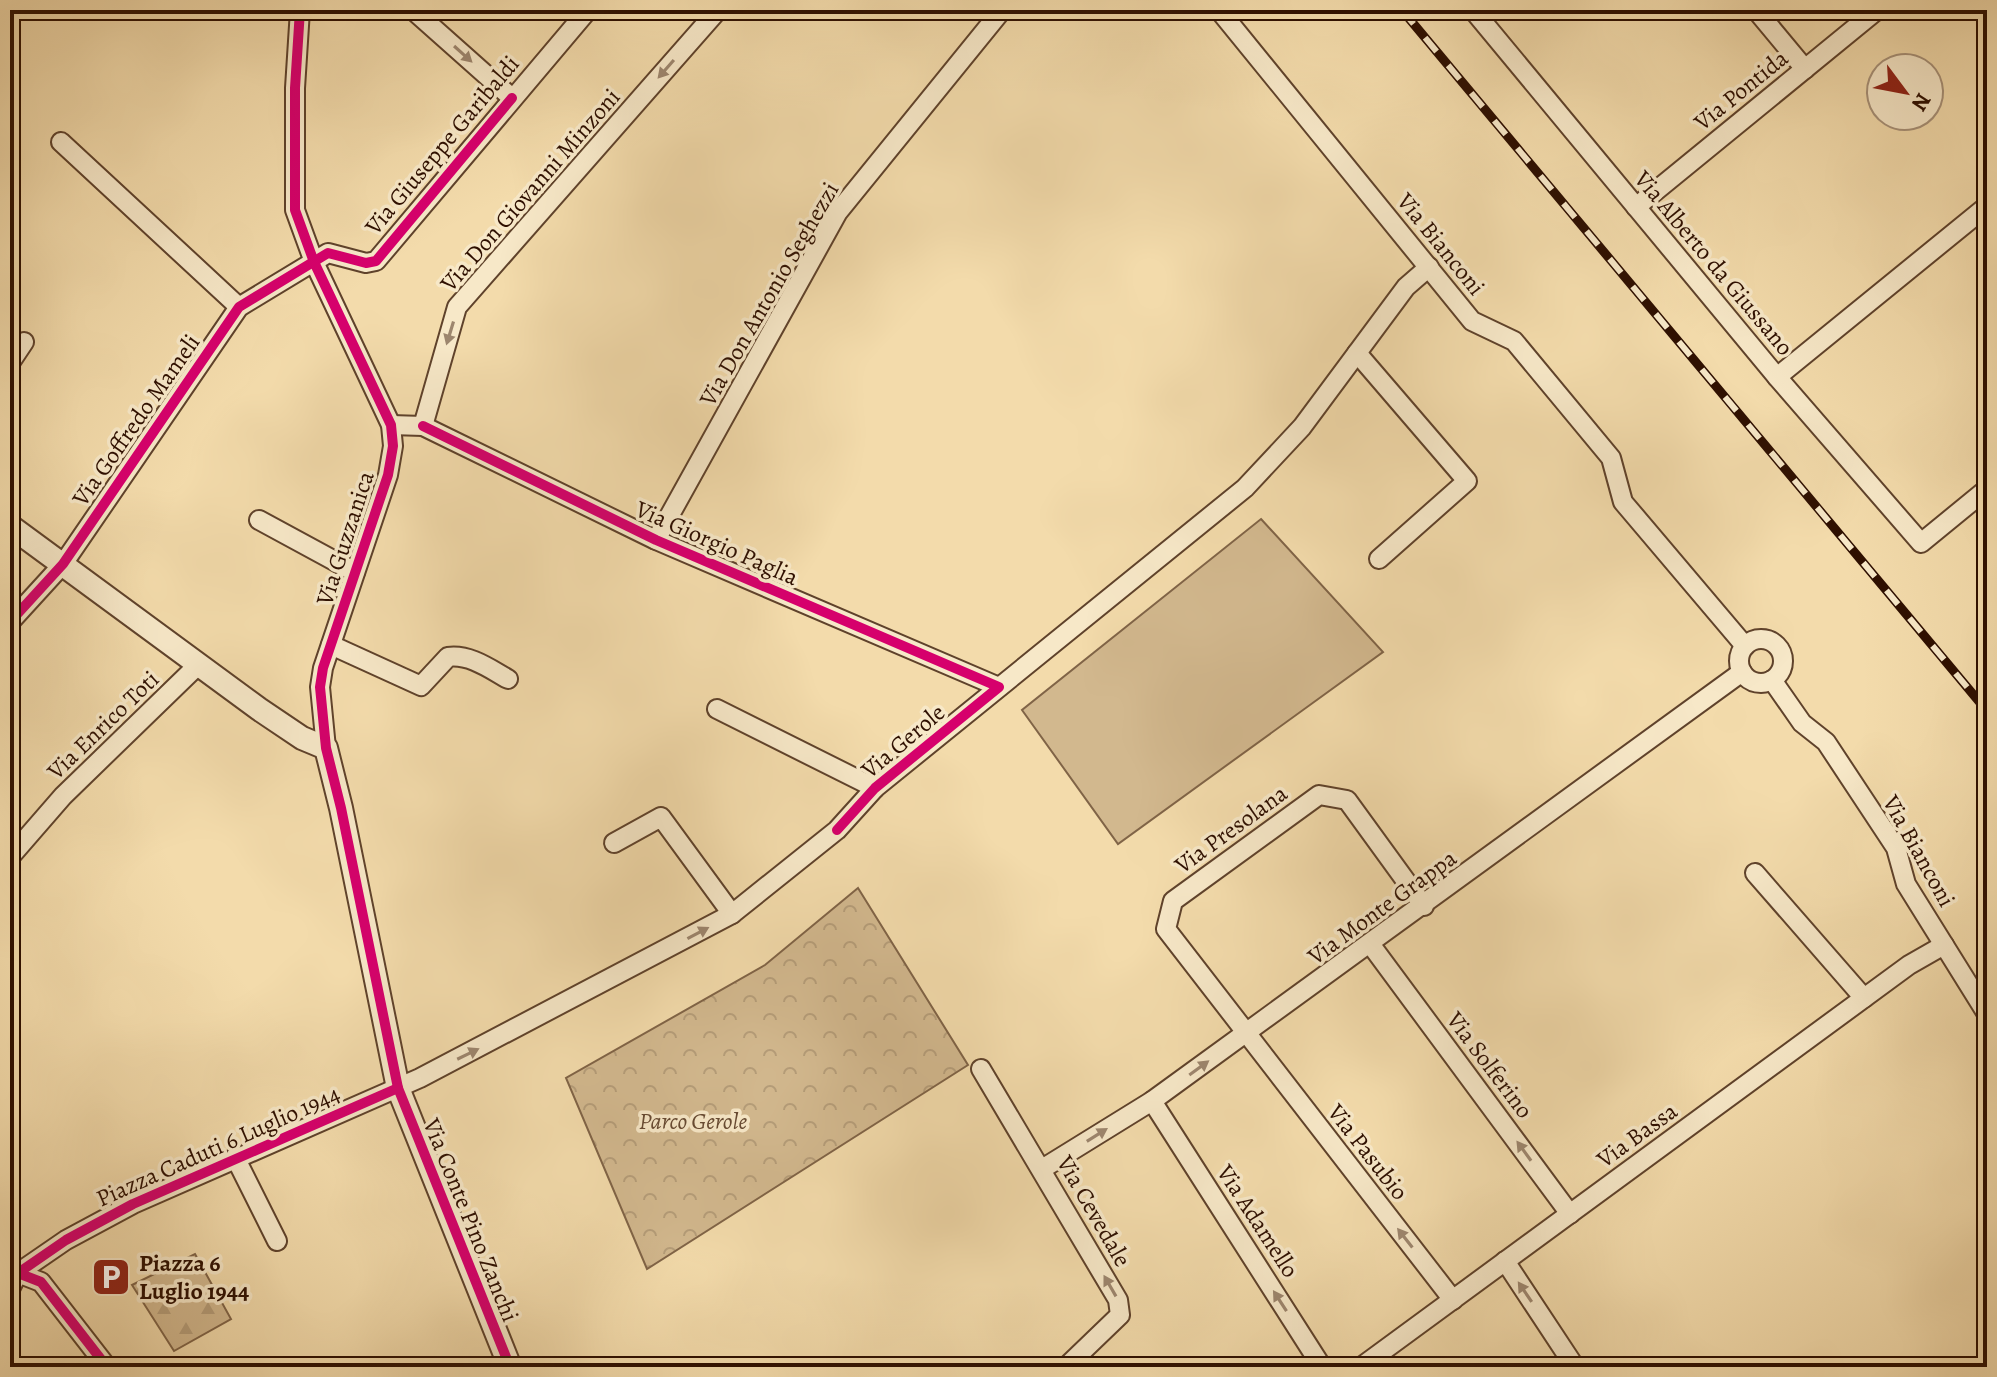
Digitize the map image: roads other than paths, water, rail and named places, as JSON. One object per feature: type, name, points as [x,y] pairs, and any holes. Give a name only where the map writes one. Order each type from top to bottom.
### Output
[{"type":"street","name":"Via Guzzanica","points":[[300,10],[295,88],[295,210],[314,262],[391,425],[393,446],[388,475],[320,687],[326,748],[398,1088]]},
{"type":"street","points":[[413,10],[512,98]]},
{"type":"street","name":"Via Giuseppe Garibaldi","points":[[314,262],[328,253],[366,263],[376,261],[588,10]]},
{"type":"street","name":"Via Don Giovanni Minzoni","points":[[423,426],[457,307],[718,10]]},
{"type":"street","name":"Via Don Antonio Seghezzi","points":[[656,540],[838,212],[1002,10]]},
{"type":"street","name":"Via Bianconi","points":[[1219,10],[1472,321],[1514,341],[1611,458],[1623,502],[1745,646]]},
{"type":"street","name":"Via Alberto da Giussano","points":[[1473,10],[1777,377],[1921,543],[1987,489]]},
{"type":"street","points":[[1756,10],[1805,69]]},
{"type":"street","name":"Via Pontida","points":[[1636,207],[1877,10]]},
{"type":"street","points":[[61,142],[239,307]]},
{"type":"street","points":[[1777,377],[1987,206]]},
{"type":"street","name":"Via Goffredo Mameli","points":[[10,622],[63,564],[239,307],[314,262]]},
{"type":"street","name":"Via Gerole","points":[[398,1088],[525,1026],[732,914],[837,830],[875,788],[1245,488],[1302,427],[1406,287],[1429,267]]},
{"type":"street","points":[[10,363],[24,342]]},
{"type":"street","points":[[1357,353],[1467,481],[1379,559]]},
{"type":"street","name":"Via Giorgio Paglia","points":[[391,425],[423,426],[656,540],[999,687]]},
{"type":"street","points":[[259,520],[355,572]]},
{"type":"street","points":[[10,526],[198,665],[302,738],[326,748]]},
{"type":"street","points":[[1757,639],[1777,647],[1783,661],[1772,680],[1759,683],[1742,672],[1739,659],[1745,646],[1757,639]]},
{"type":"street","points":[[331,645],[421,686],[448,657],[454,656],[464,656],[508,679]]},
{"type":"street","name":"Via Enrico Toti","points":[[10,857],[63,796],[198,665]]},
{"type":"street","name":"Via Monte Grappa","points":[[1042,1169],[1152,1101],[1371,945],[1742,672]]},
{"type":"street","name":"Via Bianconi","points":[[1772,680],[1802,723],[1826,742],[1896,848],[1906,884],[1987,1014]]},
{"type":"street","points":[[717,709],[875,788]]},
{"type":"street","name":"Via Presolana","points":[[1245,1034],[1166,929],[1173,901],[1319,795],[1347,800],[1424,906]]},
{"type":"street","points":[[614,843],[661,817],[732,914]]},
{"type":"street","points":[[1755,873],[1864,998]]},
{"type":"street","name":"Via Solferino","points":[[1371,945],[1570,1214]]},
{"type":"street","name":"Via Bassa","points":[[1361,1367],[1909,965],[1944,945]]},
{"type":"street","name":"Via Pasubio","points":[[1245,1034],[1453,1300]]},
{"type":"street","name":"Via Cevedale","points":[[981,1069],[1118,1300],[1120,1315],[1066,1367]]},
{"type":"street","name":"Piazza Caduti 6 Luglio 1944","points":[[13,1275],[66,1240],[235,1157],[398,1088]]},
{"type":"street","name":"Via Conte Pino Zanchi","points":[[398,1088],[510,1367]]},
{"type":"street","name":"Via Adamello","points":[[1152,1101],[1322,1367]]},
{"type":"street","name":"Piazza Caduti 6 Luglio 1944","points":[[235,1157],[277,1241]]},
{"type":"street","points":[[1505,1261],[1575,1367]]},
{"type":"street","points":[[13,1275],[41,1282],[107,1367]]},
{"type":"railway","points":[[1402,10],[1987,711]]},
{"type":"place","name":"Piazza 6 Luglio 1944","points":[[111,1277]]},
{"type":"park label","name":"Parco Gerole","points":[[693,1121]]}]
